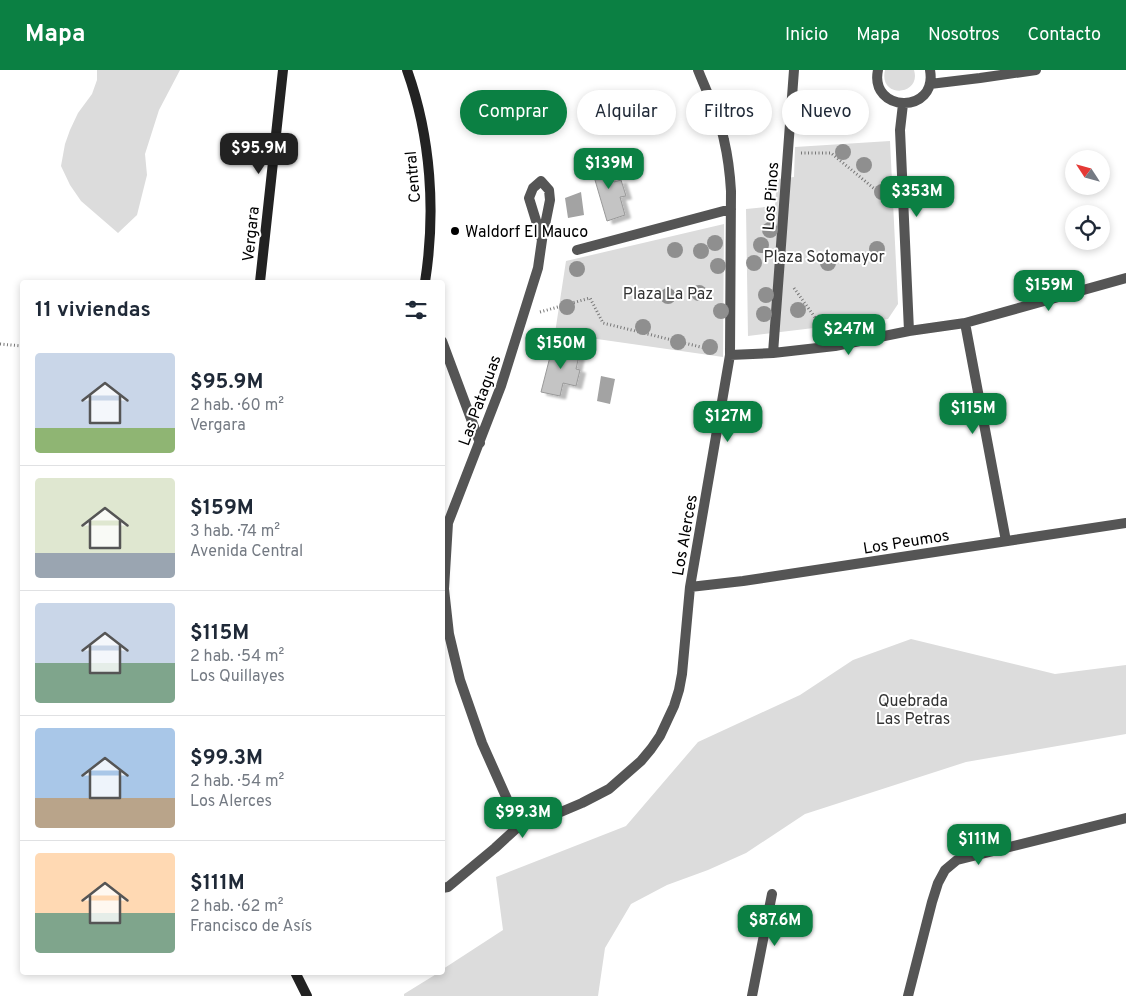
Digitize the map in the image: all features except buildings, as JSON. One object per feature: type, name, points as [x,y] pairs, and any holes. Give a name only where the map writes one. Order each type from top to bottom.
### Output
[{"type":"street","name":"Vergara","points":[[260,280],[283,70]]},
{"type":"street","name":"Central","points":[[406,70],[422,127],[430,187],[430,230],[425,280]]},
{"type":"street","name":"Los Alerces","points":[[445,888],[495,848],[519,826],[549,817],[609,789],[641,761],[651,749],[668,722],[679,690],[690,587],[730,354],[731,191],[729,165],[724,139],[716,114],[698,70]]},
{"type":"street","name":"Los Pinos","points":[[773,353],[794,70]]},
{"type":"street","points":[[878,70],[878,84],[881,91],[887,98],[903,104],[912,103],[920,99],[926,92],[930,84],[930,70]]},
{"type":"street","points":[[930,84],[1036,70]]},
{"type":"street","points":[[903,104],[900,130],[909,331]]},
{"type":"street","name":"Las Pataguas","points":[[445,572],[448,523],[501,386],[538,268],[550,200],[549,190],[541,181],[533,188],[529,198],[542,240]]},
{"type":"street","points":[[577,250],[731,209]]},
{"type":"street","points":[[730,354],[773,353],[836,346],[909,331],[966,323],[1126,278]]},
{"type":"street","points":[[966,323],[1006,541]]},
{"type":"street","points":[[445,349],[480,443]]},
{"type":"street","name":"Los Peumos","points":[[690,587],[743,581],[1126,523]]},
{"type":"street","name":"Las Pataguas","points":[[445,598],[449,634],[460,680],[482,743],[519,826]]},
{"type":"street","points":[[908,996],[938,883],[945,870],[957,860],[1126,818]]},
{"type":"street","points":[[752,996],[772,894]]},
{"type":"street","points":[[296,975],[307,996]]},
{"type":"path","points":[[788,153],[830,152],[904,213]]},
{"type":"path","points":[[803,153],[803,161]]},
{"type":"path","points":[[794,280],[794,288],[836,346]]},
{"type":"path","points":[[523,316],[590,298],[604,322],[730,354]]},
{"type":"path","points":[[0,344],[20,346]]},
{"type":"green space","points":[[97,70],[180,70],[159,110],[145,154],[147,175],[137,215],[118,233],[81,201],[70,185],[61,166],[70,130],[78,113],[92,94],[97,80]]},
{"type":"green space","points":[[885,70],[914,70],[915,79],[912,85],[906,89],[900,91],[893,90],[888,86],[885,79]]},
{"type":"green space","name":"Plaza Sotomayor","points":[[890,141],[898,304],[888,319],[748,336],[746,209],[775,206],[777,179],[794,177],[795,147]]},
{"type":"green space","name":"Plaza La Paz","points":[[724,224],[723,357],[555,333],[566,261]]},
{"type":"green space","name":"Quebrada Las Petras","points":[[911,639],[1055,674],[1126,665],[1126,734],[966,762],[805,814],[746,853],[667,885],[631,904],[605,948],[598,996],[404,996],[404,994],[435,975],[445,975],[445,968],[503,930],[496,877],[626,826],[698,742],[800,695],[853,660]]},
{"type":"shaded area","points":[[581,192],[584,215],[568,218],[565,198]]},
{"type":"shaded area","points":[[601,376],[615,379],[610,404],[597,401]]},
{"type":"place","name":"Waldorf El Mauco","points":[[455,231]]}]
